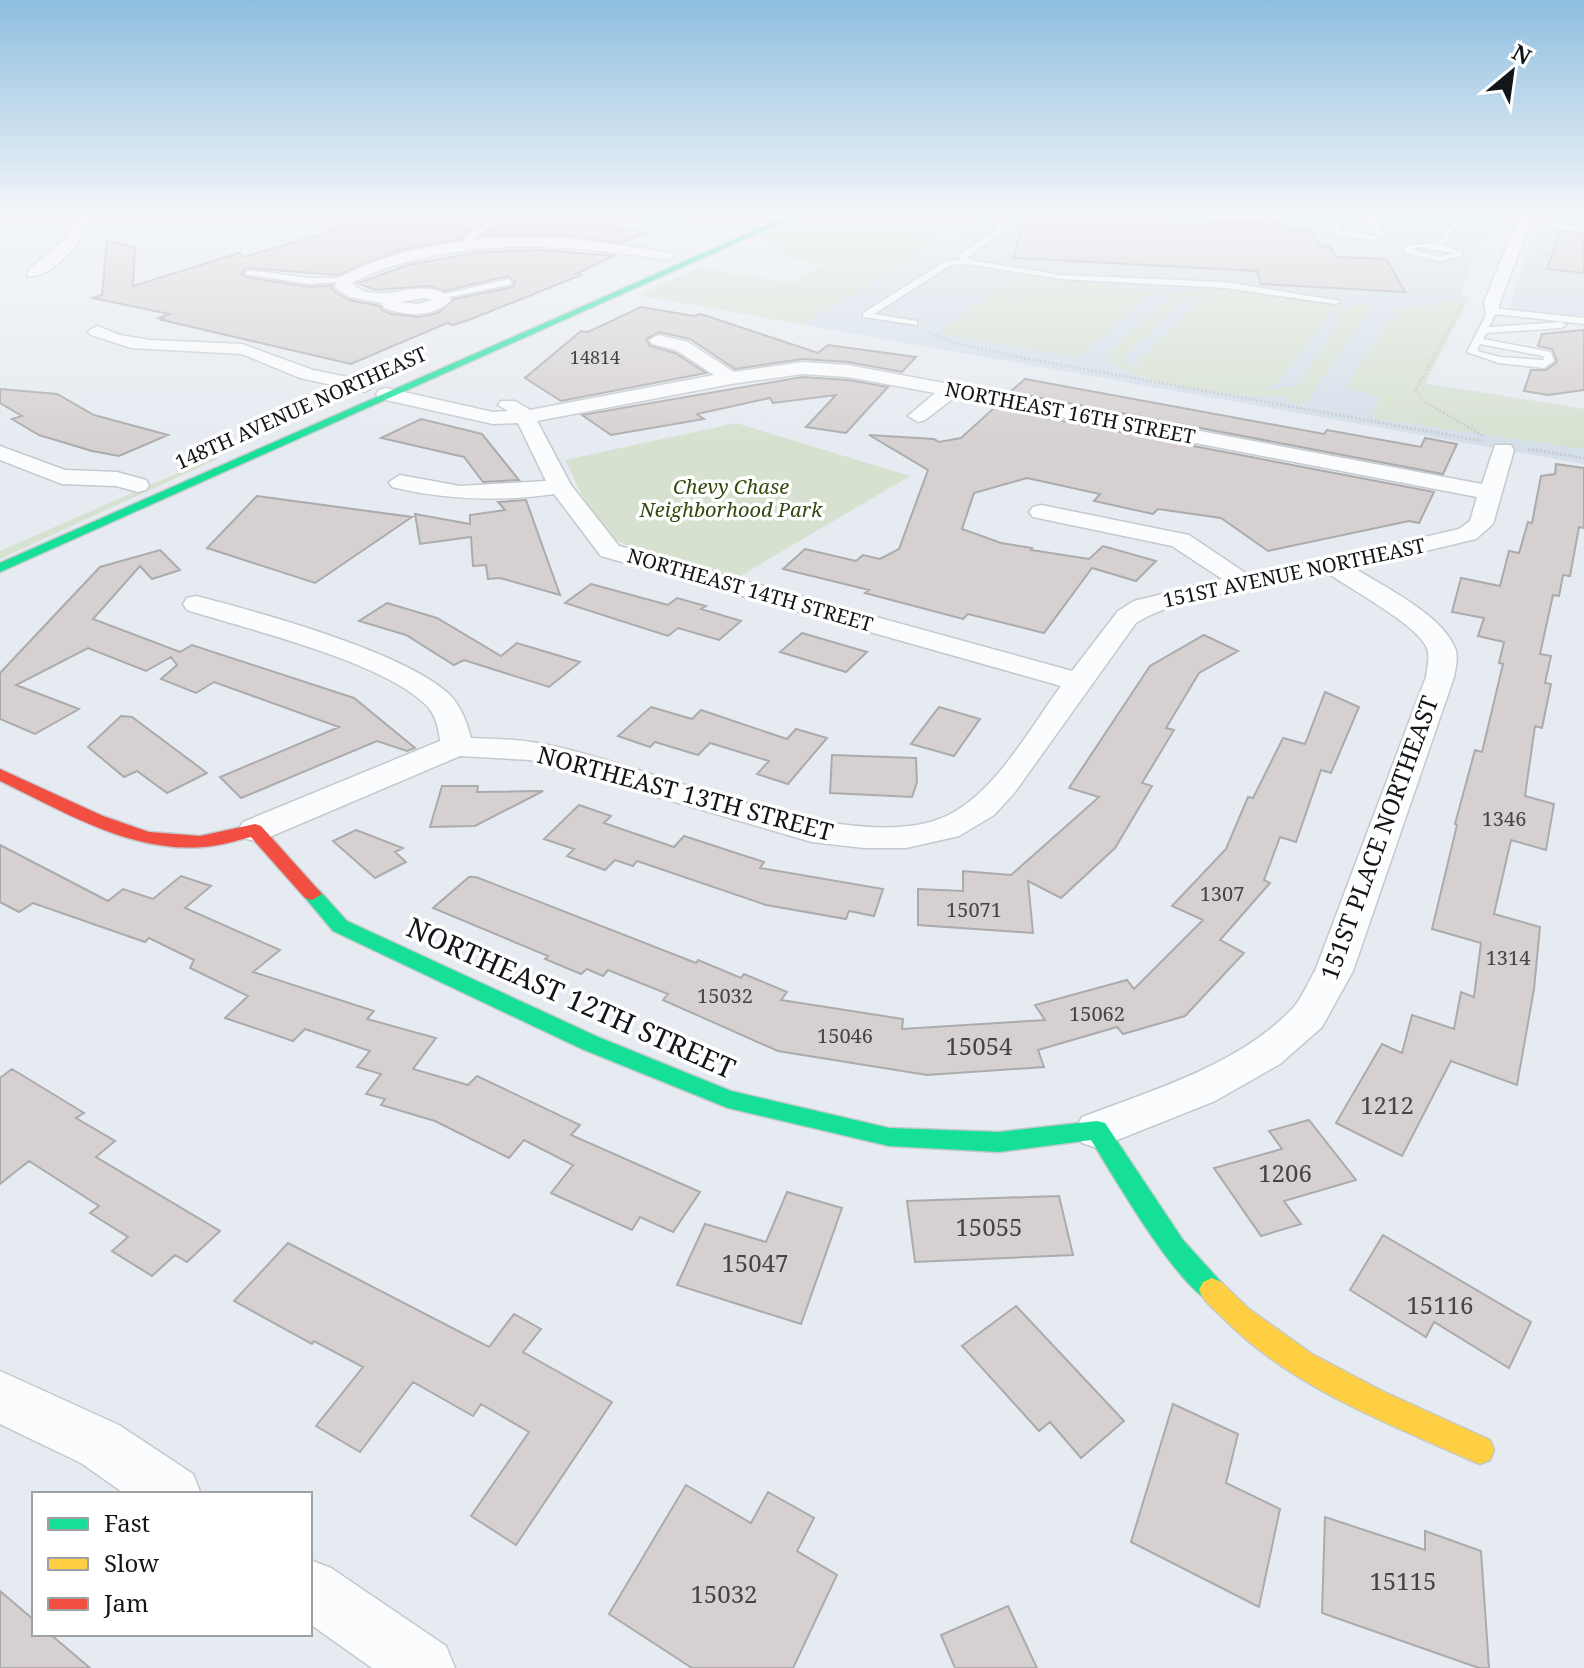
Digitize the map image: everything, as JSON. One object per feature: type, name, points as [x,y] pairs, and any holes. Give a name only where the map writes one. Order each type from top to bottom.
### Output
[{"type":"main road","name":"148TH AVENUE NORTHEAST","points":[[239,441],[591,292]]},
{"type":"main road","name":"148TH AVENUE NORTHEAST","points":[[107,499],[150,487],[386,394],[602,292]]},
{"type":"main road","points":[[150,487],[229,455],[211,454]]},
{"type":"main road","name":"148TH AVENUE NORTHEAST","points":[[0,568],[150,487]]},
{"type":"main road","points":[[0,774],[119,828],[165,841],[200,842],[255,830]]},
{"type":"main road","name":"NORTHEAST 12TH STREET","points":[[255,830],[340,926],[590,1043],[728,1099],[889,1137],[999,1142],[1097,1130]]},
{"type":"main road","points":[[1097,1130],[1174,1248],[1235,1316],[1328,1380],[1480,1450]]},
{"type":"street","points":[[349,292],[392,300],[393,306],[419,309],[438,304],[443,300],[440,296]]},
{"type":"street","points":[[1492,311],[1496,292]]},
{"type":"street","points":[[97,331],[109,338],[145,345],[241,349],[266,355],[301,372],[365,386]]},
{"type":"street","points":[[658,340],[682,346],[731,378]]},
{"type":"street","name":"NORTHEAST 16TH STREET","points":[[386,394],[493,418],[525,417],[780,370],[822,369],[952,390],[1491,493]]},
{"type":"street","points":[[411,383],[517,408],[525,417]]},
{"type":"street","points":[[918,416],[952,390]]},
{"type":"street","name":"NORTHEAST 14TH STREET","points":[[525,417],[560,486],[610,551],[1078,682]]},
{"type":"street","name":"151ST AVENUE NORTHEAST","points":[[938,830],[981,810],[1004,785],[1127,617],[1159,601],[1333,566],[1467,534],[1481,524],[1503,447]]},
{"type":"street","points":[[0,452],[62,477],[117,479],[150,487]]},
{"type":"street","points":[[62,477],[80,494],[107,499]]},
{"type":"street","points":[[400,482],[433,491],[475,496],[560,486]]},
{"type":"street","points":[[1041,512],[1180,540],[1243,582]]},
{"type":"street","name":"151ST PLACE NORTHEAST","points":[[1097,1130],[1200,1089],[1265,1053],[1308,1017],[1334,971],[1440,677],[1444,658],[1438,640],[1333,566]]},
{"type":"street","points":[[196,604],[375,663],[412,681],[440,701],[456,732],[456,746],[255,830]]},
{"type":"street","name":"NORTHEAST 13TH STREET","points":[[456,746],[532,751],[824,834],[870,840],[938,830]]},
{"type":"street","points":[[0,1397],[100,1444],[170,1492]]},
{"type":"street","points":[[312,1590],[424,1668]]},
{"type":"lane","points":[[440,296],[461,292]]},
{"type":"lane","points":[[856,320],[903,292]]},
{"type":"lane","points":[[1272,292],[1336,301]]},
{"type":"lane","points":[[1477,341],[1548,354],[1549,361],[1544,365],[1479,356],[1472,352],[1477,341],[1492,311],[1584,322]]},
{"type":"lane","points":[[866,315],[914,323]]},
{"type":"lane","points":[[1483,330],[1532,329],[1584,322]]},
{"type":"path","points":[[1478,296],[1465,299],[1415,391],[1427,403],[1503,447]]},
{"type":"path","points":[[914,323],[955,343],[1023,358],[1503,447],[1584,458]]},
{"type":"shaded area","points":[[645,292],[1462,292],[1467,302],[1425,383],[1584,409],[1584,464],[638,295]]},
{"type":"shaded area","points":[[1514,292],[1584,292],[1584,318],[1509,308]]},
{"type":"green space","points":[[645,292],[858,292],[802,324],[638,295]]},
{"type":"green space","points":[[996,292],[1152,292],[1078,358],[946,335],[940,330]]},
{"type":"green space","points":[[1182,292],[1238,292],[1316,301],[1350,311],[1356,303],[1373,306],[1305,404],[1285,401],[1287,396],[1222,393],[1143,377],[1109,361],[1109,352],[1175,293]],"holes":[[[1213,292],[1205,296],[1137,362],[1141,363],[1136,368],[1126,361],[1127,353],[1187,297]],[[1328,309],[1340,314],[1342,321],[1297,385],[1267,390],[1271,385],[1275,386],[1329,314],[1326,313]]]},
{"type":"green space","points":[[1467,302],[1425,384],[1584,409],[1584,449],[1371,418],[1380,397],[1345,387],[1399,309]]},
{"type":"green space","name":"Chevy Chase Neighborhood Park","points":[[736,423],[910,476],[740,576],[648,553],[615,539],[593,515],[565,460]]},
{"type":"green space","points":[[212,458],[217,459],[0,559],[0,551]]},
{"type":"building","points":[[102,292],[336,292],[349,300],[380,306],[383,311],[392,314],[419,317],[438,313],[454,299],[489,292],[539,292],[469,320],[453,325],[447,323],[351,364],[162,320],[165,319],[159,318],[169,314],[93,298],[102,295]]},
{"type":"building","points":[[641,307],[694,316],[701,314],[818,353],[828,345],[916,357],[902,372],[848,362],[802,359],[735,369],[690,339],[659,332],[646,339],[650,346],[675,353],[706,373],[561,401],[525,378],[581,331],[588,332]]},
{"type":"building","points":[[1584,330],[1584,390],[1548,395],[1524,391],[1531,370],[1546,370],[1557,362],[1552,349],[1538,346],[1542,334]]},
{"type":"building","points":[[802,377],[888,387],[846,433],[806,427],[836,395],[773,403],[770,398],[697,414],[704,419],[611,435],[582,415]]},
{"type":"building","points":[[1025,379],[1324,434],[1327,430],[1421,447],[1425,438],[1457,444],[1443,474],[1010,392]]},
{"type":"building","points":[[0,389],[57,394],[94,415],[168,435],[119,456],[92,451],[39,435],[12,419],[22,416],[0,403]]},
{"type":"building","points":[[994,408],[1434,492],[1419,523],[1409,521],[1268,551],[1221,518],[1158,509],[1153,514],[1094,501],[1100,494],[1027,478],[974,493],[962,529],[1031,550],[1089,559],[1103,546],[1156,561],[1136,581],[1092,568],[1044,633],[968,614],[963,619],[865,593],[869,590],[783,569],[805,549],[856,561],[863,555],[880,559],[899,549],[928,470],[869,435],[934,439],[939,442],[961,438]]},
{"type":"building","points":[[421,419],[482,434],[519,480],[483,482],[464,457],[381,438]]},
{"type":"building","points":[[1556,464],[1584,468],[1584,528],[1579,527],[1570,576],[1563,575],[1559,596],[1553,595],[1540,654],[1551,656],[1545,683],[1551,684],[1542,728],[1535,726],[1525,796],[1554,804],[1546,850],[1511,840],[1494,914],[1540,927],[1534,989],[1517,1085],[1451,1061],[1402,1156],[1336,1123],[1382,1044],[1402,1053],[1412,1015],[1454,1029],[1461,992],[1474,997],[1481,943],[1432,929],[1475,750],[1482,752],[1503,664],[1499,663],[1504,642],[1478,636],[1484,618],[1452,612],[1461,578],[1500,586],[1509,551],[1519,553],[1528,522],[1532,523],[1541,476],[1555,474]]},
{"type":"building","points":[[257,496],[412,517],[315,583],[207,548]]},
{"type":"building","points":[[526,500],[560,595],[500,578],[488,579],[486,565],[473,566],[471,537],[420,544],[415,514],[470,524],[470,515],[505,510],[498,502]]},
{"type":"building","points":[[160,550],[180,570],[152,579],[140,566],[93,619],[180,652],[192,645],[354,698],[415,748],[407,751],[377,741],[241,798],[220,777],[339,727],[214,682],[196,693],[161,679],[177,665],[171,657],[146,671],[88,648],[16,685],[79,709],[35,734],[0,719],[0,673],[100,567]]},
{"type":"building","points":[[591,584],[668,605],[677,598],[741,621],[719,640],[678,628],[668,636],[565,603]]},
{"type":"building","points":[[387,603],[437,618],[501,656],[517,643],[580,662],[549,687],[464,660],[454,665],[406,635],[359,621]]},
{"type":"building","points":[[802,633],[867,652],[846,672],[780,652]]},
{"type":"building","points":[[1204,635],[1238,651],[1199,673],[1166,728],[1174,730],[1142,783],[1152,786],[1115,848],[1061,898],[1028,881],[1033,933],[918,925],[918,889],[963,891],[963,871],[1011,875],[1099,797],[1069,788],[1150,666]]},
{"type":"building","points":[[1325,692],[1359,707],[1331,773],[1321,770],[1296,842],[1280,837],[1264,880],[1270,883],[1220,940],[1244,953],[1185,1016],[1123,1034],[1117,1027],[1038,1050],[1044,1067],[927,1075],[778,1051],[663,1000],[668,994],[608,970],[603,976],[587,969],[581,974],[545,959],[548,956],[433,908],[469,877],[476,877],[696,963],[698,960],[741,978],[744,974],[787,992],[781,1000],[903,1019],[902,1029],[1045,1020],[1035,1005],[1127,980],[1134,989],[1203,920],[1172,906],[1226,849],[1248,797],[1253,798],[1283,738],[1305,744]]},
{"type":"building","points":[[651,707],[692,719],[701,710],[787,739],[796,729],[827,738],[788,784],[757,774],[769,761],[710,743],[698,755],[655,742],[650,747],[618,736]]},
{"type":"building","points":[[939,707],[980,719],[954,756],[911,744]]},
{"type":"building","points":[[121,716],[132,717],[207,773],[167,793],[137,771],[124,777],[88,747]]},
{"type":"building","points":[[832,755],[916,758],[917,782],[912,797],[830,793]]},
{"type":"building","points":[[442,786],[478,786],[477,792],[543,791],[475,826],[430,827]]},
{"type":"building","points":[[579,805],[611,816],[604,823],[674,847],[684,836],[764,862],[760,868],[883,889],[874,916],[849,911],[846,919],[766,905],[637,861],[633,866],[615,860],[605,870],[567,856],[574,849],[544,839]]},
{"type":"building","points":[[356,830],[403,848],[395,852],[406,862],[375,878],[333,841]]},
{"type":"building","points":[[0,845],[108,901],[123,889],[153,899],[181,876],[211,886],[185,908],[280,950],[253,972],[374,1011],[367,1019],[436,1038],[413,1069],[468,1085],[477,1076],[580,1125],[571,1135],[700,1192],[673,1232],[640,1217],[632,1230],[551,1193],[573,1165],[524,1140],[509,1158],[435,1121],[381,1105],[385,1099],[366,1094],[381,1074],[357,1067],[370,1051],[305,1029],[293,1041],[225,1018],[248,996],[190,968],[194,960],[149,938],[145,942],[33,903],[19,912],[0,902]]},
{"type":"building","points":[[12,1069],[84,1113],[76,1118],[115,1141],[96,1157],[220,1231],[187,1262],[175,1255],[152,1276],[112,1251],[128,1237],[90,1213],[99,1206],[29,1161],[0,1184],[0,1078]]},
{"type":"building","points":[[1309,1120],[1356,1180],[1284,1201],[1301,1224],[1261,1236],[1214,1168],[1282,1149],[1269,1131]]},
{"type":"building","points":[[787,1192],[842,1208],[801,1324],[677,1285],[705,1224],[766,1242]]},
{"type":"building","points":[[1059,1196],[1073,1255],[915,1262],[907,1201]]},
{"type":"building","points":[[1383,1235],[1531,1322],[1509,1368],[1434,1322],[1426,1337],[1350,1290]]},
{"type":"building","points":[[288,1243],[489,1347],[514,1314],[541,1329],[523,1352],[612,1402],[516,1545],[471,1516],[529,1432],[481,1404],[473,1416],[413,1382],[360,1452],[316,1426],[363,1367],[314,1341],[312,1344],[234,1301]]},
{"type":"building","points":[[1016,1306],[1124,1421],[1081,1458],[1050,1422],[1039,1431],[962,1346]]},
{"type":"building","points":[[1173,1404],[1238,1434],[1226,1483],[1280,1509],[1259,1607],[1131,1542]]},
{"type":"building","points":[[686,1485],[751,1523],[768,1492],[814,1518],[797,1551],[837,1575],[793,1668],[692,1668],[609,1614]]},
{"type":"building","points":[[1325,1517],[1425,1550],[1425,1531],[1481,1551],[1489,1668],[1479,1668],[1322,1613]]},
{"type":"building","points":[[0,1591],[32,1618],[32,1636],[52,1636],[90,1668],[0,1668]]},
{"type":"building","points":[[1008,1606],[1037,1668],[955,1668],[941,1635]]},
{"type":"traffic: fast","points":[[0,568],[622,292]]},
{"type":"traffic: fast","points":[[312,894],[340,926],[590,1043],[728,1099],[889,1137],[999,1142],[1097,1130],[1174,1248],[1212,1290]]},
{"type":"traffic: slow","points":[[1212,1290],[1240,1318],[1303,1364],[1372,1401],[1480,1450]]},
{"type":"traffic: jam","points":[[0,774],[97,820],[148,837],[200,842],[255,830],[312,894]]}]
